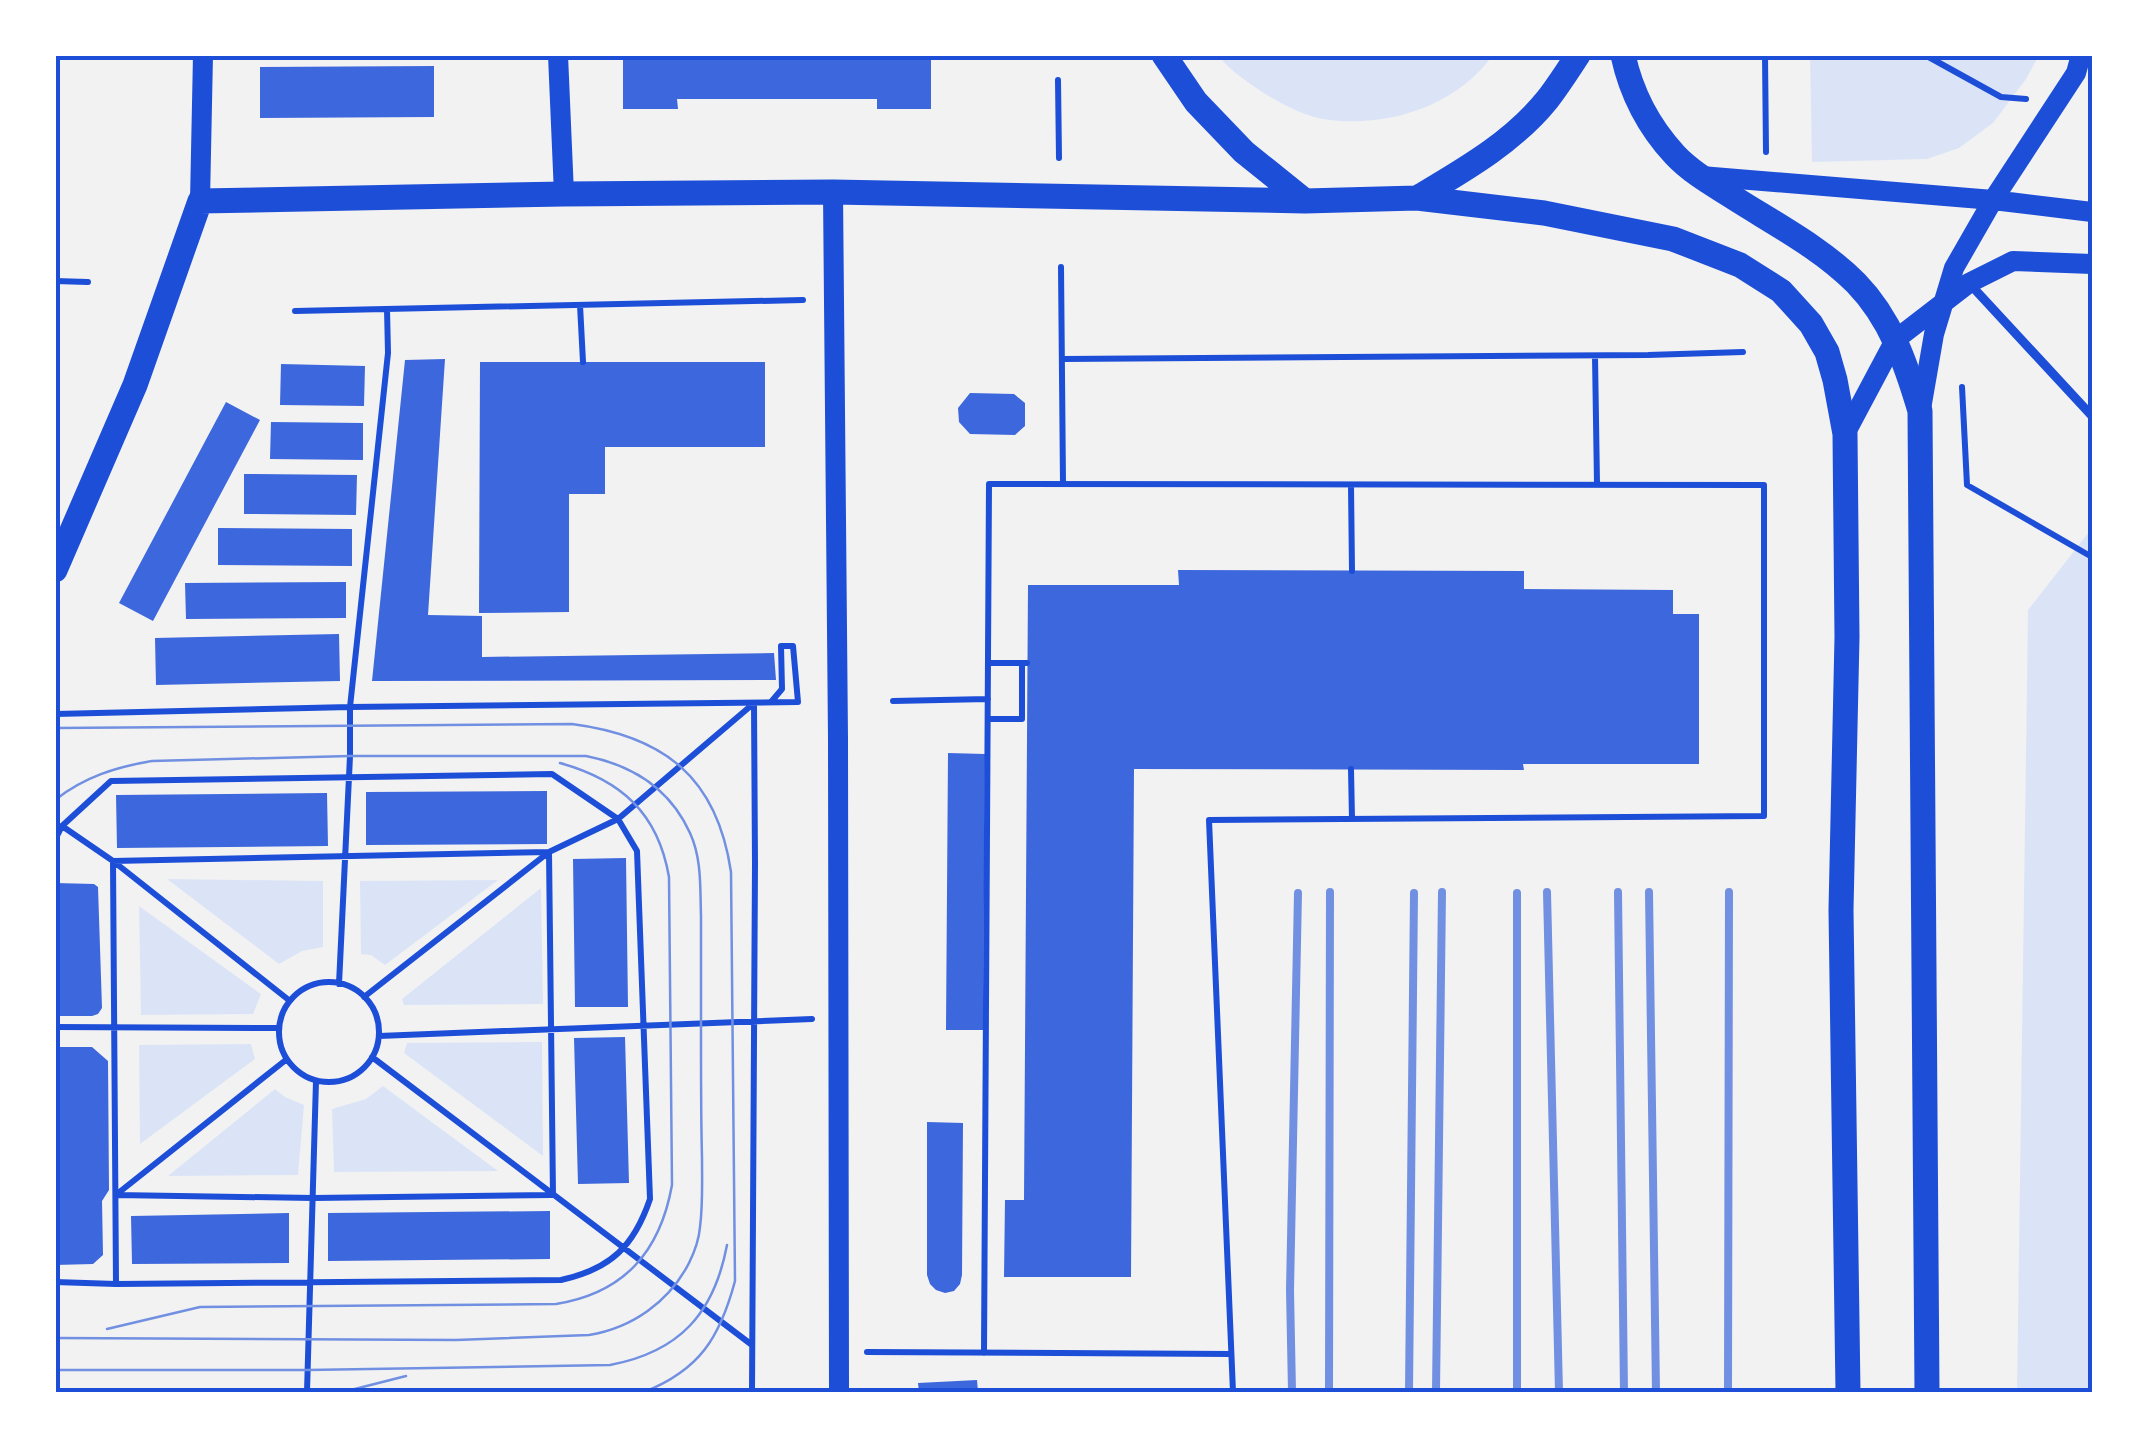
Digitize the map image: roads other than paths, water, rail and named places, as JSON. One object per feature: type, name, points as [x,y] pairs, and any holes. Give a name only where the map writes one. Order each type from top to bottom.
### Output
[{"type":"main road","points":[[55,570],[135,385],[200,201],[202,55]]},
{"type":"main road","points":[[558,55],[564,194]]},
{"type":"main road","points":[[1164,55],[1196,102],[1232,140],[1305,201]]},
{"type":"main road","points":[[1418,198],[1486,157],[1519,128],[1547,100],[1578,55]]},
{"type":"main road","points":[[1622,55],[1646,118],[1676,156],[1699,176],[1829,259],[1858,286],[1883,317],[1895,340],[1920,411]]},
{"type":"main road","points":[[1845,434],[1895,340],[1944,300],[1961,275],[1992,200],[2076,73],[2081,55]]},
{"type":"main road","points":[[1699,176],[2092,212]]},
{"type":"main road","points":[[200,201],[834,192],[1305,201],[1418,198],[1544,213],[1673,239],[1740,264],[1782,290],[1827,352],[1845,434],[1847,637],[1841,910],[1848,1392]]},
{"type":"main road","points":[[834,192],[839,1392]]},
{"type":"main road","points":[[1961,275],[2013,261],[2092,264]]},
{"type":"main road","points":[[1927,1392],[1920,411],[1944,300]]},
{"type":"street","points":[[1961,275],[2092,416]]},
{"type":"tram line","points":[[55,728],[572,724],[605,730],[659,751],[699,787],[724,839],[731,872],[735,1281],[722,1319],[705,1349],[680,1373],[644,1392]]},
{"type":"tram line","points":[[55,800],[101,774],[152,761],[586,756],[619,766],[648,781],[682,817],[698,863],[702,1184],[699,1236],[681,1277],[648,1311],[620,1326],[589,1335],[456,1340],[55,1338]]},
{"type":"tram line","points":[[107,1329],[200,1307],[556,1304],[601,1290],[635,1266],[658,1230],[672,1185],[669,877],[656,835],[633,802],[601,779],[560,763]]},
{"type":"tram line","points":[[55,1370],[610,1365],[656,1350],[690,1326],[713,1291],[727,1245]]},
{"type":"tram line","points":[[343,1392],[406,1376]]},
{"type":"railway","points":[[1329,1392],[1330,892]]},
{"type":"railway","points":[[1436,1392],[1442,892]]},
{"type":"railway","points":[[1547,892],[1559,1392]]},
{"type":"railway","points":[[1618,892],[1624,1392]]},
{"type":"railway","points":[[1649,892],[1656,1392]]},
{"type":"railway","points":[[1728,1392],[1729,892]]},
{"type":"railway","points":[[1292,1392],[1290,1290],[1298,893]]},
{"type":"railway","points":[[1409,1392],[1414,893]]},
{"type":"railway","points":[[1517,893],[1517,1392]]}]
